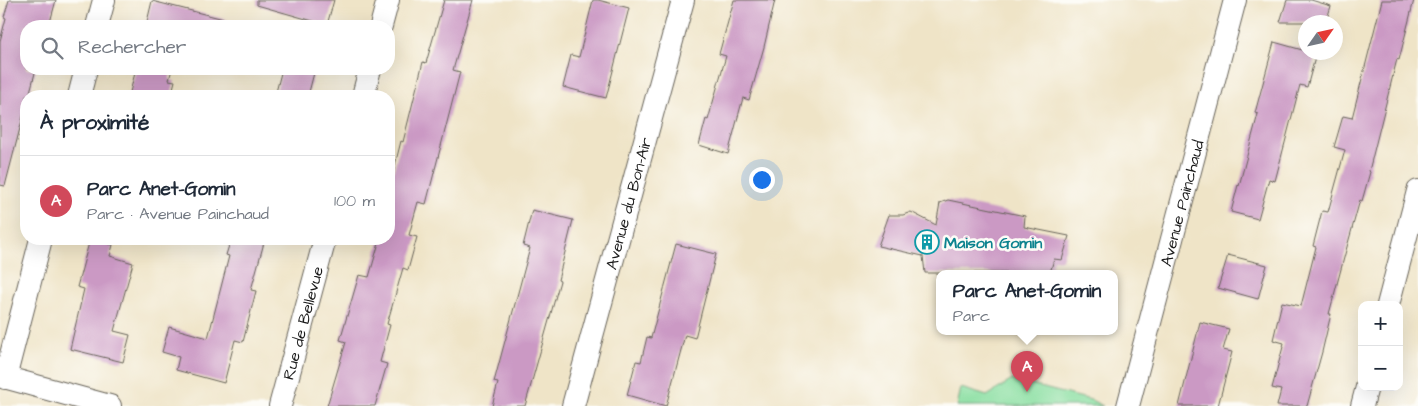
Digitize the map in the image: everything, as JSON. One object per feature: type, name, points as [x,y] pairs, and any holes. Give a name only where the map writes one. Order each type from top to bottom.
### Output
[{"type":"street","points":[[99,20],[104,0]]},
{"type":"street","points":[[383,20],[388,0]]},
{"type":"street","name":"Avenue du Bon-Air","points":[[573,406],[683,0]]},
{"type":"street","name":"Avenue Painchaud","points":[[1128,406],[1236,0]]},
{"type":"street","points":[[81,90],[84,75]]},
{"type":"street","points":[[365,90],[368,75]]},
{"type":"street","points":[[1389,301],[1418,191]]},
{"type":"street","points":[[39,245],[2,377],[110,406]]},
{"type":"street","name":"Rue de Bellevue","points":[[280,406],[322,245]]},
{"type":"street","points":[[1362,406],[1366,391]]},
{"type":"green space","points":[[1012,380],[1091,400],[1103,406],[957,406],[961,388],[987,396]]},
{"type":"building","points":[[9,0],[56,0],[51,20],[20,20],[20,75],[34,75],[31,90],[20,90],[20,128],[5,186],[0,185],[0,41],[6,18],[4,17]]},
{"type":"building","points":[[257,0],[334,0],[328,20],[310,20],[257,5]]},
{"type":"building","points":[[444,0],[473,0],[453,70],[460,72],[426,204],[418,202],[409,235],[417,237],[408,270],[403,268],[387,324],[390,325],[380,362],[387,364],[375,406],[327,406],[346,342],[340,340],[359,275],[369,277],[378,245],[395,245],[395,165],[401,141],[403,142],[423,62],[426,63]]},
{"type":"building","points":[[593,0],[629,8],[606,98],[563,87],[571,55],[579,57]]},
{"type":"building","points":[[734,0],[775,0],[749,100],[743,98],[728,154],[699,145],[726,56],[719,54]]},
{"type":"building","points":[[1287,0],[1311,0],[1331,6],[1328,15],[1298,15],[1298,22],[1280,22]]},
{"type":"building","points":[[1382,0],[1414,0],[1399,60],[1397,59],[1370,172],[1362,201],[1360,200],[1329,314],[1331,314],[1322,352],[1307,406],[1277,406],[1281,390],[1272,388],[1284,343],[1273,340],[1282,302],[1301,306],[1316,247],[1313,246],[1322,211],[1328,212],[1345,150],[1334,147],[1343,116],[1352,118]]},
{"type":"building","points":[[152,1],[228,20],[147,20]]},
{"type":"building","points":[[1274,42],[1298,49],[1298,60],[1314,60],[1307,87],[1300,85],[1275,181],[1269,179],[1258,219],[1231,212],[1258,114],[1255,113]]},
{"type":"building","points":[[134,75],[170,75],[169,80],[175,81],[173,90],[131,90]]},
{"type":"building","points":[[280,75],[313,75],[310,90],[277,90]]},
{"type":"building","points":[[948,200],[1025,216],[1024,227],[1069,236],[1062,260],[1054,259],[1051,270],[936,270],[936,273],[925,273],[923,256],[878,246],[889,215],[903,215],[911,212],[936,225],[940,203]]},
{"type":"building","points":[[532,210],[573,220],[558,280],[560,281],[525,406],[492,406],[498,383],[494,382],[530,248],[523,246]]},
{"type":"building","points":[[676,244],[716,254],[695,338],[685,335],[666,406],[627,395],[636,361],[641,362],[647,337],[651,338]]},
{"type":"building","points":[[88,245],[113,245],[110,256],[133,263],[114,331],[130,335],[123,362],[70,349],[84,289],[77,287]]},
{"type":"building","points":[[229,245],[263,245],[251,290],[256,291],[243,342],[235,340],[224,383],[176,370],[179,357],[162,352],[169,327],[208,338],[229,256],[226,255]]},
{"type":"building","points":[[1228,255],[1267,265],[1258,299],[1218,288]]},
{"type":"building","points":[[1200,322],[1229,329],[1223,350],[1232,352],[1218,406],[1179,406]]},
{"type":"place","name":"Maison Gomin","points":[[927,242]]},
{"type":"place","name":"Parc Anet-Gomin","points":[[1027,392]]}]
